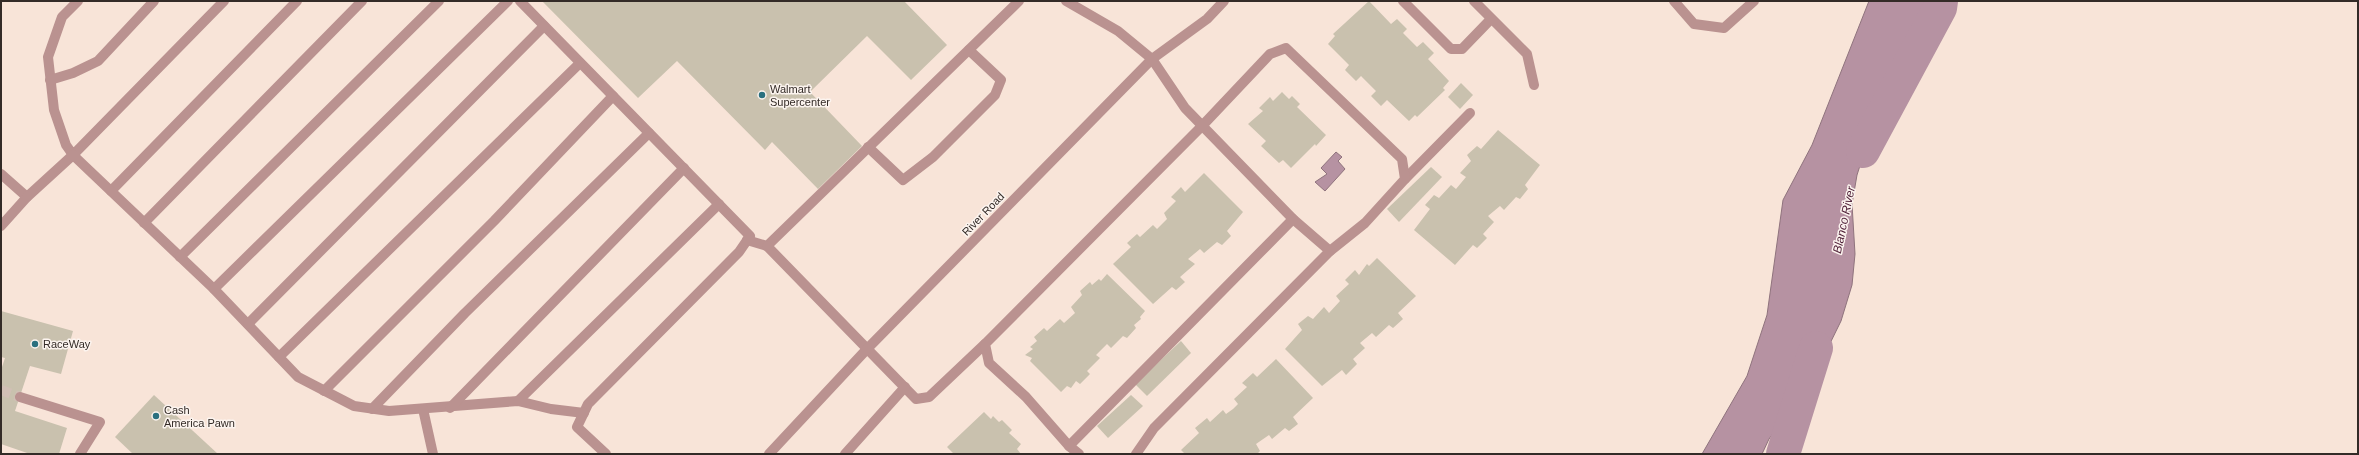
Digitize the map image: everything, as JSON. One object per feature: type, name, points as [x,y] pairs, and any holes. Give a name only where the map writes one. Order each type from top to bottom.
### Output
[{"type":"street","points":[[78,1],[62,17],[48,57],[54,110],[66,145],[73,155],[214,289],[298,377],[354,406],[372,409],[389,411],[450,408],[518,401],[551,409],[584,413]]},
{"type":"street","points":[[50,80],[73,73],[98,61],[154,1]]},
{"type":"street","points":[[1,226],[27,197],[73,155],[224,1]]},
{"type":"street","points":[[111,191],[297,1]]},
{"type":"street","points":[[144,223],[362,1]]},
{"type":"street","points":[[180,257],[439,1]]},
{"type":"street","points":[[214,289],[508,1]]},
{"type":"street","points":[[520,1],[750,236],[739,252],[588,404],[577,427],[606,454]]},
{"type":"street","points":[[767,246],[1019,1]]},
{"type":"street","points":[[1066,1],[1118,31],[1152,60],[1185,108],[1293,219],[1330,251]]},
{"type":"street","name":"River Road","points":[[769,454],[867,349],[1152,60],[1207,19],[1224,1]]},
{"type":"street","points":[[1403,1],[1451,49],[1462,49],[1491,18]]},
{"type":"street","points":[[1474,1],[1527,54],[1534,85]]},
{"type":"street","points":[[1674,1],[1694,24],[1724,28],[1754,1]]},
{"type":"street","points":[[248,324],[544,26]]},
{"type":"street","points":[[747,240],[767,246],[916,399],[929,397],[985,344],[1184,145],[1270,54],[1286,48],[1304,63],[1402,159],[1405,179]]},
{"type":"street","points":[[868,147],[903,180],[933,157],[995,95],[1000,80],[969,50]]},
{"type":"street","points":[[279,357],[580,63]]},
{"type":"street","points":[[324,391],[494,221],[613,96]]},
{"type":"street","points":[[1136,454],[1154,428],[1330,251],[1365,223],[1405,179],[1470,113]]},
{"type":"street","points":[[372,409],[465,313],[649,133]]},
{"type":"street","points":[[450,408],[684,168]]},
{"type":"street","points":[[1,174],[27,197]]},
{"type":"street","points":[[518,401],[719,204]]},
{"type":"street","points":[[1069,446],[1293,219]]},
{"type":"street","points":[[985,344],[989,363],[1026,397],[1069,446],[1080,454]]},
{"type":"street","points":[[845,454],[905,387]]},
{"type":"street","points":[[20,397],[100,422],[80,454]]},
{"type":"street","points":[[423,409],[433,454]]},
{"type":"water","points":[[1869,1],[1939,1],[1865,150],[1857,175],[1852,204],[1855,254],[1852,285],[1841,321],[1814,376],[1769,439],[1762,454],[1702,454],[1747,376],[1767,315],[1783,200],[1812,145]]},
{"type":"water","points":[[1336,152],[1342,157],[1338,161],[1345,169],[1325,191],[1315,182],[1327,174],[1321,168]]},
{"type":"building","name":"Walmart Supercenter","points":[[542,1],[904,1],[947,45],[911,80],[867,36],[810,92],[862,146],[818,189],[772,142],[765,150],[677,61],[638,98]]},
{"type":"building","points":[[1369,1],[1391,24],[1397,19],[1407,29],[1403,33],[1417,47],[1423,42],[1434,53],[1428,59],[1449,81],[1443,88],[1445,90],[1417,117],[1415,115],[1409,121],[1387,100],[1381,106],[1371,96],[1376,91],[1361,76],[1356,81],[1345,70],[1349,65],[1328,44],[1335,36],[1333,34]]},
{"type":"building","points":[[1461,83],[1473,95],[1460,109],[1448,97]]},
{"type":"building","points":[[1282,92],[1289,99],[1292,96],[1300,104],[1297,107],[1326,135],[1291,168],[1283,160],[1279,163],[1261,146],[1266,141],[1248,124],[1263,111],[1259,108],[1270,97],[1273,101]]},
{"type":"building","points":[[1498,130],[1540,165],[1525,185],[1528,189],[1520,199],[1516,197],[1504,210],[1500,206],[1488,216],[1494,222],[1483,234],[1487,238],[1477,248],[1473,245],[1455,265],[1414,230],[1430,209],[1425,205],[1434,195],[1439,198],[1451,185],[1456,189],[1466,177],[1460,173],[1471,161],[1467,155],[1477,146],[1481,149]]},
{"type":"building","points":[[1431,167],[1442,177],[1399,222],[1387,209]]},
{"type":"building","points":[[1204,173],[1243,212],[1227,231],[1231,236],[1222,245],[1217,242],[1204,253],[1200,249],[1188,259],[1195,264],[1180,277],[1185,282],[1176,290],[1172,287],[1153,304],[1113,264],[1131,247],[1127,243],[1137,234],[1140,237],[1153,225],[1157,229],[1167,219],[1164,213],[1176,201],[1171,197],[1181,187],[1185,192]]},
{"type":"building","points":[[1377,258],[1416,296],[1398,313],[1403,319],[1393,328],[1389,325],[1376,337],[1372,333],[1360,343],[1365,348],[1353,359],[1357,364],[1346,375],[1342,370],[1322,386],[1285,349],[1302,330],[1298,324],[1308,316],[1313,319],[1324,307],[1329,313],[1340,301],[1336,296],[1349,284],[1345,280],[1355,270],[1359,275],[1367,264],[1369,266]]},
{"type":"building","points":[[1107,274],[1145,311],[1140,317],[1141,319],[1134,325],[1136,328],[1127,338],[1123,336],[1111,348],[1107,344],[1096,355],[1100,358],[1087,371],[1090,374],[1080,384],[1076,381],[1071,388],[1067,386],[1061,392],[1030,361],[1032,358],[1025,355],[1033,349],[1030,347],[1037,341],[1034,337],[1044,328],[1047,331],[1060,319],[1064,323],[1075,313],[1071,307],[1082,295],[1080,291],[1090,282],[1092,285],[1099,279],[1101,281]]},
{"type":"building","points":[[1,311],[73,331],[61,374],[30,366],[15,411],[67,428],[59,454],[30,454],[1,444],[1,370],[5,358],[1,357]]},
{"type":"building","points":[[1181,341],[1191,353],[1147,396],[1135,384]]},
{"type":"building","points":[[1276,359],[1313,398],[1293,417],[1298,424],[1289,431],[1285,428],[1272,439],[1269,435],[1256,444],[1260,451],[1257,454],[1185,454],[1181,450],[1199,433],[1195,428],[1207,418],[1210,422],[1223,410],[1226,414],[1233,409],[1238,404],[1234,399],[1247,387],[1242,383],[1253,373],[1257,377]]},
{"type":"building","name":"Cash America Pawn","points":[[154,395],[218,454],[133,454],[115,437]]},
{"type":"building","points":[[1131,395],[1143,406],[1108,438],[1097,426]]},
{"type":"building","points":[[984,412],[991,419],[993,416],[999,422],[1002,420],[1012,430],[1009,433],[1021,444],[1017,449],[1021,454],[954,454],[947,447]]},
{"type":"waterway","name":"Blanco River","points":[[1863,151],[1940,8],[1941,1]]},
{"type":"waterway","name":"Blanco River","points":[[1783,454],[1816,348]]},
{"type":"tunnel","points":[[1,390],[20,397]]},
{"type":"place","name":"Walmart Supercenter","points":[[762,95]]},
{"type":"place","name":"RaceWay","points":[[35,344]]},
{"type":"place","name":"Cash America Pawn","points":[[156,416]]}]
